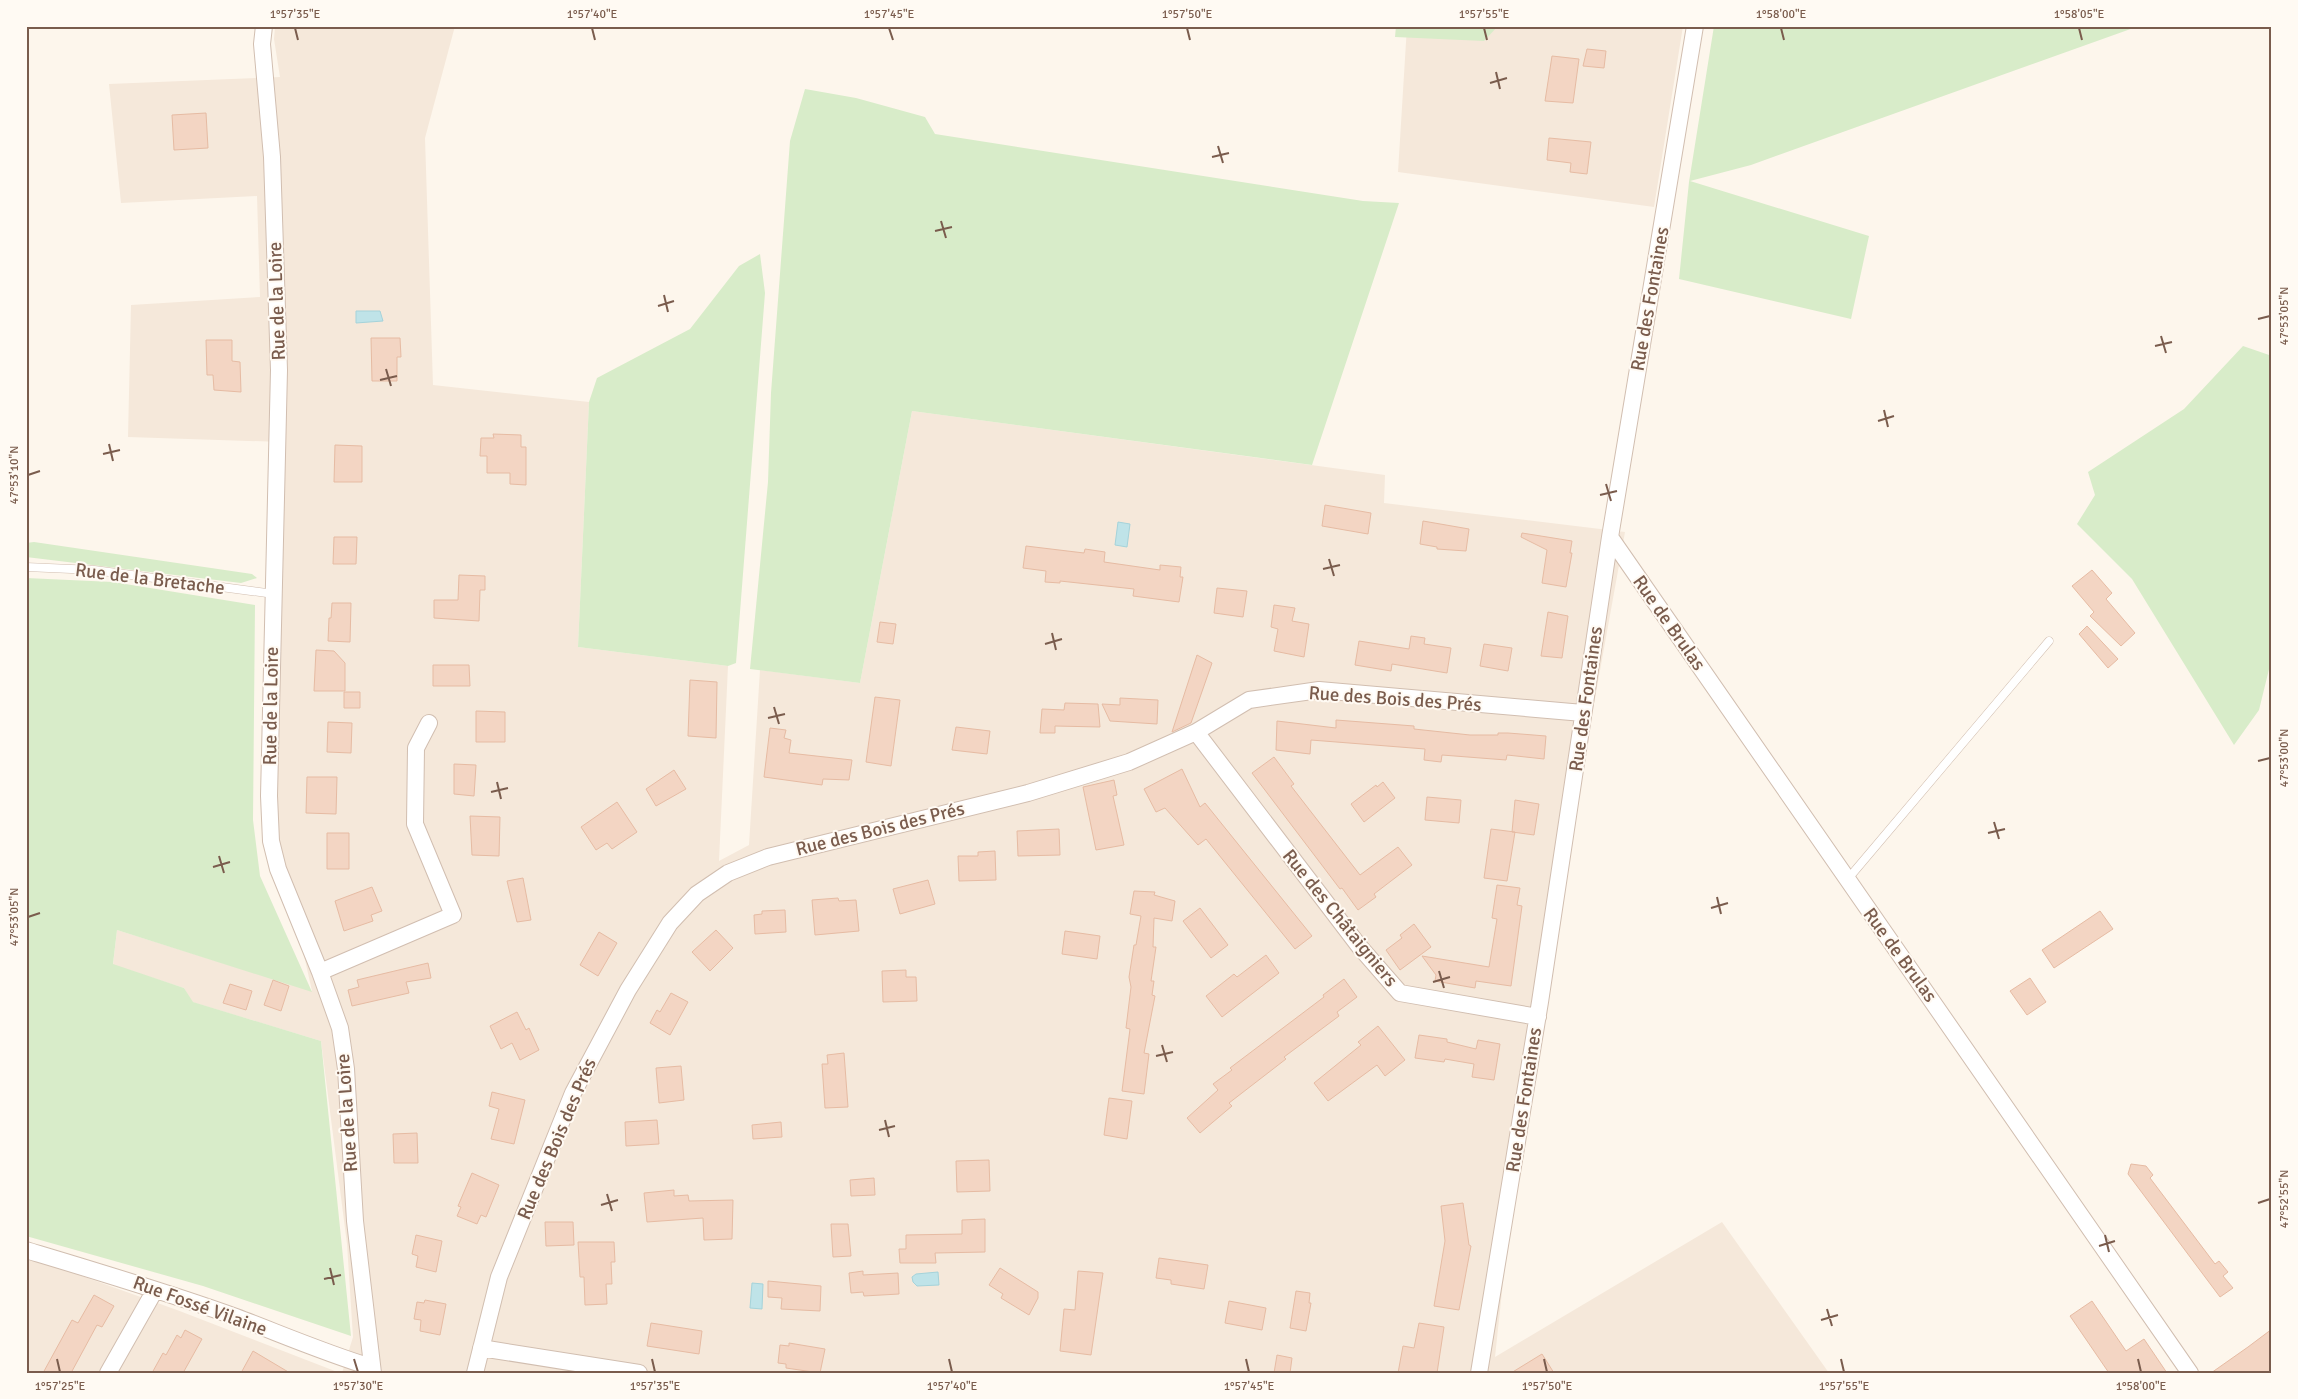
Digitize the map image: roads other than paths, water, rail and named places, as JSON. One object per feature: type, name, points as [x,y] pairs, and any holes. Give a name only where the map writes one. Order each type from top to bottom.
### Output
[{"type":"street","name":"Rue de la Loire","points":[[264,26],[262,44],[272,157],[278,361],[269,796],[271,841],[278,869],[320,972],[340,1028],[346,1069],[355,1221],[372,1370]]},
{"type":"street","name":"Rue des Fontaines","points":[[1479,1373],[1538,1017],[1610,537],[1695,26]]},
{"type":"street","name":"Rue de Brulas","points":[[1610,537],[1846,880],[1935,1004],[2190,1373]]},
{"type":"street","name":"Rue des Bois des Prés","points":[[475,1373],[499,1276],[572,1093],[628,990],[670,923],[697,894],[728,873],[768,857],[1028,793],[1129,762],[1196,732],[1249,700],[1319,690],[1583,713]]},
{"type":"street","points":[[320,972],[453,915],[416,824],[416,748],[429,723]]},
{"type":"street","name":"Rue des Châtaigniers","points":[[1196,732],[1359,946],[1400,993],[1538,1017]]},
{"type":"street","name":"Rue Fossé Vilaine","points":[[26,1250],[81,1264],[235,1317],[372,1370]]},
{"type":"street","points":[[108,1373],[155,1290]]},
{"type":"street","points":[[481,1348],[639,1373]]},
{"type":"lane","name":"Rue de la Bretache","points":[[26,567],[94,570],[274,594]]},
{"type":"lane","points":[[1846,880],[2049,641]]},
{"type":"water","points":[[356,311],[380,311],[383,321],[356,323]]},
{"type":"water","points":[[1118,522],[1130,524],[1127,547],[1115,545]]},
{"type":"water","points":[[938,1272],[939,1285],[917,1286],[913,1282],[912,1277],[916,1274]]},
{"type":"water","points":[[752,1283],[763,1284],[762,1309],[750,1308]]}]
